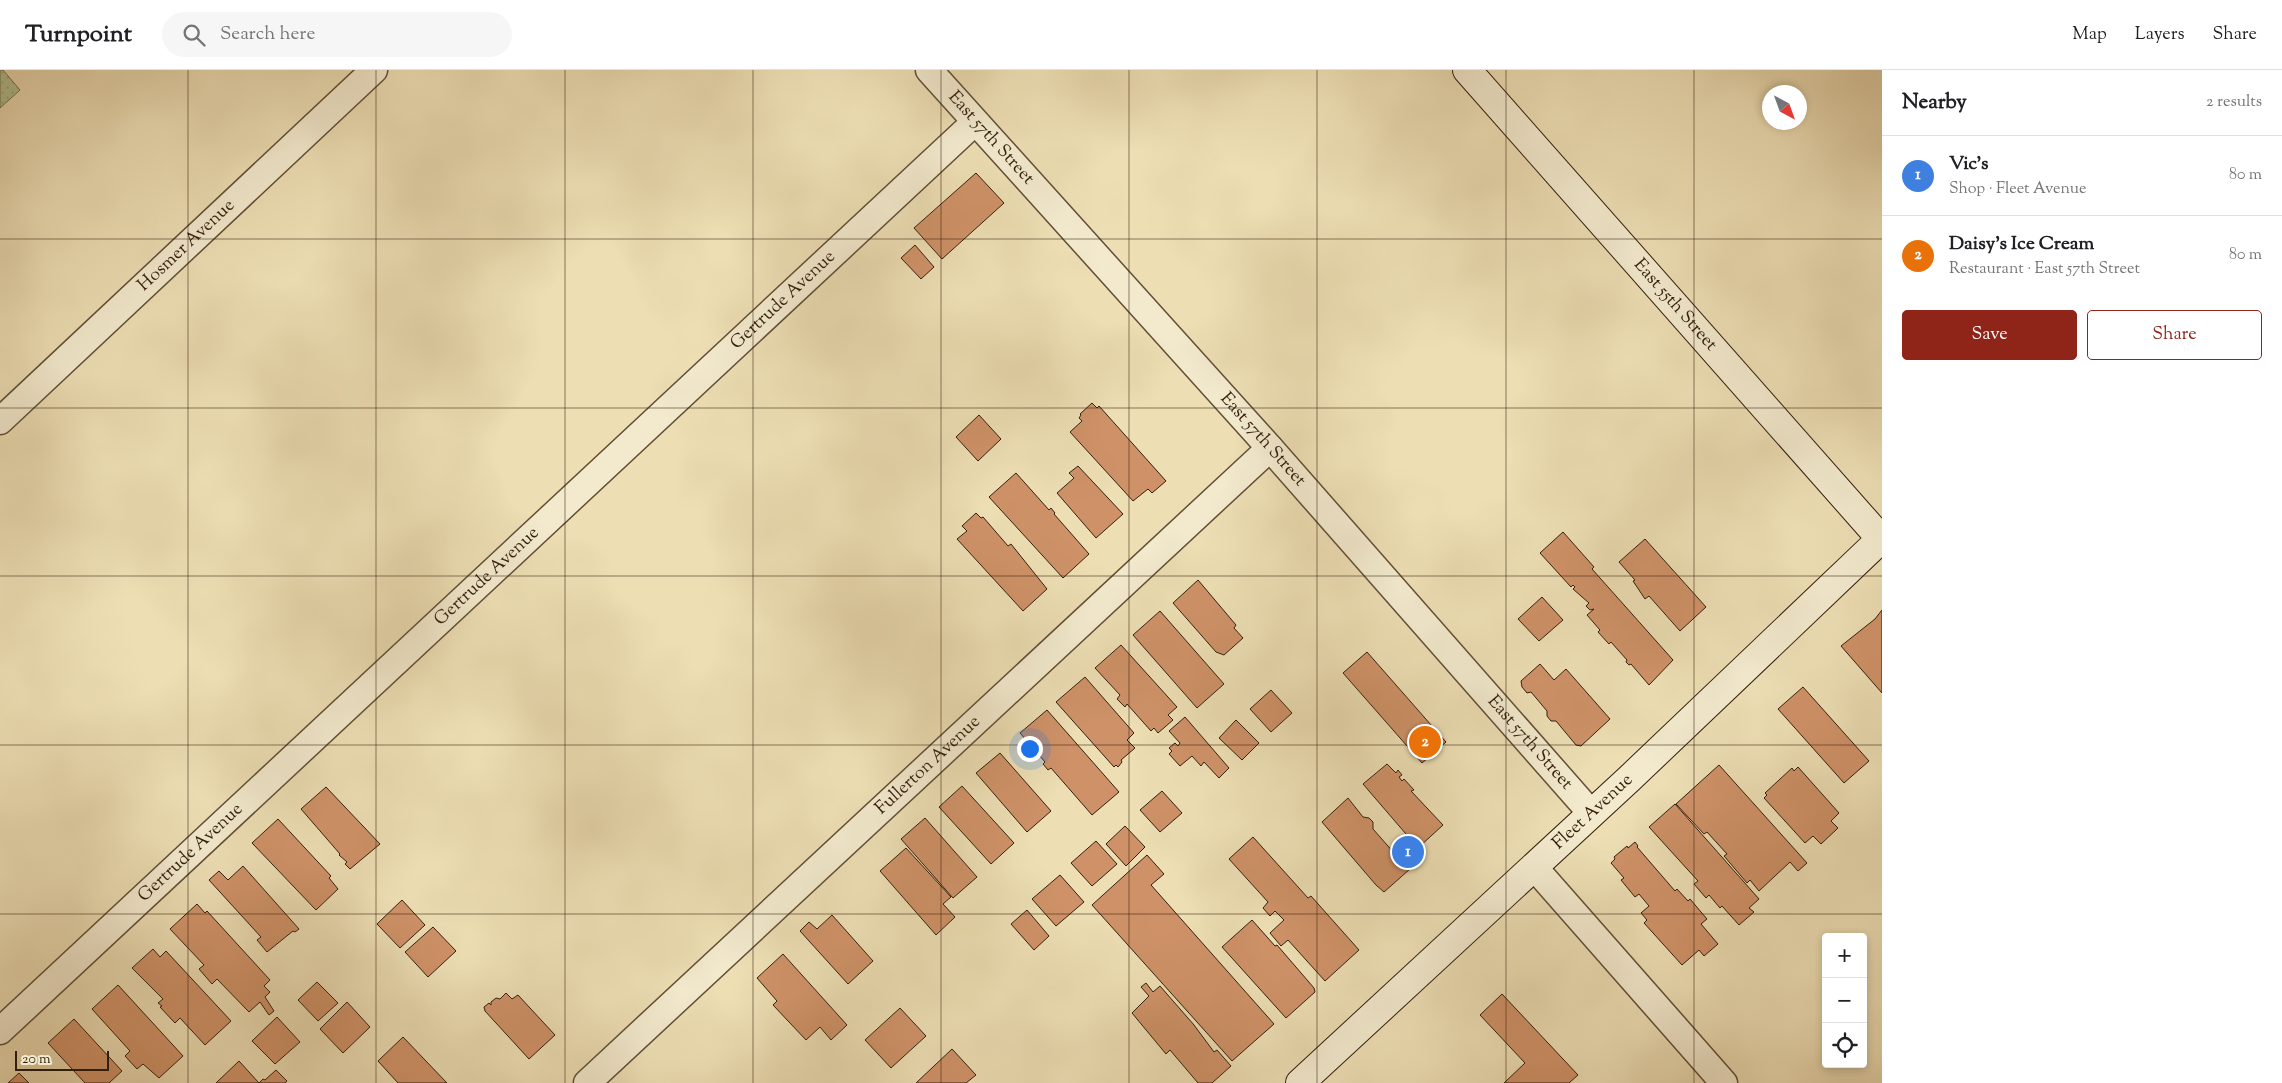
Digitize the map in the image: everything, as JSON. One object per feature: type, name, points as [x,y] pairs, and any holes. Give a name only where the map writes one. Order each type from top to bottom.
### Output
[{"type":"street","name":"Hosmer Avenue","points":[[0,421],[374,70]]},
{"type":"street","name":"East 57th Street","points":[[929,70],[1270,448],[1591,813]]},
{"type":"street","name":"East 55th Street","points":[[1467,70],[1882,539]]},
{"type":"street","name":"Gertrude Avenue","points":[[0,1031],[975,122]]},
{"type":"street","name":"Fullerton Avenue","points":[[587,1083],[1270,448]]},
{"type":"street","name":"Fleet Avenue","points":[[1300,1083],[1534,867],[1882,539]]},
{"type":"street","points":[[1534,867],[1724,1083]]},
{"type":"green space","points":[[0,70],[3,70],[20,90],[0,108]]},
{"type":"building","points":[[976,173],[1004,203],[942,259],[914,228]]},
{"type":"building","points":[[915,245],[934,267],[921,279],[901,258]]},
{"type":"building","points":[[1092,403],[1097,408],[1099,406],[1166,481],[1152,493],[1148,489],[1133,501],[1070,432],[1082,421],[1079,418],[1080,414]]},
{"type":"building","points":[[979,415],[1001,439],[978,461],[956,437]]},
{"type":"building","points":[[1078,466],[1123,514],[1096,538],[1057,493],[1074,478],[1069,473]]},
{"type":"building","points":[[1016,473],[1049,510],[1051,508],[1054,514],[1089,554],[1063,578],[989,497]]},
{"type":"building","points":[[976,513],[981,518],[983,517],[1008,546],[1011,544],[1047,589],[1023,611],[957,539],[967,531],[962,526]]},
{"type":"building","points":[[1563,532],[1594,567],[1592,569],[1673,660],[1649,685],[1631,664],[1629,665],[1626,662],[1627,660],[1611,642],[1609,644],[1598,632],[1600,630],[1587,615],[1594,609],[1590,610],[1586,606],[1589,603],[1573,589],[1575,587],[1573,585],[1571,587],[1540,553]]},
{"type":"building","points":[[1645,539],[1706,607],[1680,631],[1649,596],[1645,599],[1633,581],[1635,580],[1619,562]]},
{"type":"building","points":[[1198,580],[1236,625],[1234,628],[1243,638],[1224,655],[1216,652],[1173,603]]},
{"type":"building","points":[[1542,597],[1563,620],[1539,641],[1518,619]]},
{"type":"building","points":[[1882,610],[1882,693],[1841,646],[1875,619]]},
{"type":"building","points":[[1160,611],[1224,684],[1197,708],[1133,635]]},
{"type":"building","points":[[1121,645],[1177,707],[1168,715],[1173,720],[1158,733],[1154,728],[1151,731],[1127,704],[1125,707],[1117,699],[1120,695],[1095,668]]},
{"type":"building","points":[[1367,652],[1446,742],[1422,763],[1343,673]]},
{"type":"building","points":[[1540,664],[1554,680],[1566,669],[1610,719],[1581,746],[1576,745],[1556,721],[1551,721],[1547,716],[1547,711],[1531,692],[1527,693],[1522,687],[1521,681]]},
{"type":"building","points":[[1085,677],[1134,733],[1127,740],[1135,748],[1121,760],[1122,762],[1118,767],[1116,765],[1114,767],[1056,702]]},
{"type":"building","points":[[1803,687],[1869,761],[1844,783],[1778,709]]},
{"type":"building","points":[[1271,690],[1292,713],[1271,732],[1250,709]]},
{"type":"building","points":[[1047,710],[1119,792],[1092,815],[1051,768],[1048,770],[1043,764],[1045,762],[1020,733]]},
{"type":"building","points":[[1185,717],[1229,768],[1219,778],[1204,762],[1201,766],[1192,756],[1180,766],[1169,754],[1172,751],[1169,748],[1175,743],[1178,746],[1180,743],[1169,731]]},
{"type":"building","points":[[1236,720],[1259,743],[1242,760],[1219,738]]},
{"type":"building","points":[[1000,753],[1051,811],[1027,832],[976,773]]},
{"type":"building","points":[[1387,764],[1396,773],[1398,770],[1402,775],[1399,777],[1402,781],[1404,779],[1414,790],[1411,791],[1443,825],[1418,848],[1363,784]]},
{"type":"building","points":[[1719,765],[1807,863],[1798,871],[1790,862],[1759,891],[1750,880],[1747,883],[1724,856],[1727,854],[1707,832],[1704,834],[1676,804]]},
{"type":"building","points":[[1798,767],[1839,813],[1831,821],[1838,828],[1821,844],[1813,836],[1805,843],[1764,798],[1767,795],[1765,793],[1792,768],[1794,771]]},
{"type":"building","points":[[962,786],[1014,843],[991,864],[939,807]]},
{"type":"building","points":[[326,787],[380,844],[350,869],[345,864],[347,862],[301,809]]},
{"type":"building","points":[[1162,791],[1182,813],[1160,832],[1140,810]]},
{"type":"building","points":[[1348,798],[1363,817],[1369,818],[1373,822],[1373,829],[1395,854],[1402,854],[1407,859],[1407,865],[1410,869],[1384,892],[1322,822]]},
{"type":"building","points":[[1675,804],[1759,899],[1749,908],[1754,912],[1739,925],[1709,895],[1706,898],[1694,884],[1698,881],[1649,827]]},
{"type":"building","points":[[925,818],[977,877],[953,898],[901,839]]},
{"type":"building","points":[[278,819],[331,876],[329,878],[338,889],[316,910],[252,843]]},
{"type":"building","points":[[1125,826],[1145,847],[1126,866],[1106,844]]},
{"type":"building","points":[[1253,837],[1308,898],[1311,896],[1359,950],[1325,981],[1288,940],[1281,946],[1270,933],[1284,920],[1275,911],[1270,916],[1263,908],[1268,902],[1229,859]]},
{"type":"building","points":[[1096,841],[1117,864],[1092,886],[1071,863]]},
{"type":"building","points":[[1635,842],[1637,847],[1675,891],[1677,889],[1688,901],[1690,899],[1707,919],[1701,924],[1718,944],[1704,956],[1699,950],[1682,965],[1644,923],[1647,920],[1641,913],[1649,906],[1639,894],[1635,897],[1621,880],[1624,878],[1611,863],[1615,859],[1614,857]]},
{"type":"building","points":[[906,848],[951,897],[943,904],[955,917],[936,935],[880,871]]},
{"type":"building","points":[[1147,855],[1164,874],[1151,885],[1274,1024],[1232,1061],[1092,905]]},
{"type":"building","points":[[243,866],[299,929],[295,932],[293,931],[267,952],[257,940],[261,937],[209,880],[219,871],[228,880]]},
{"type":"building","points":[[1060,875],[1084,902],[1056,926],[1032,899]]},
{"type":"building","points":[[402,900],[425,925],[400,948],[377,924]]},
{"type":"building","points":[[197,904],[205,913],[207,911],[270,980],[264,986],[270,992],[265,997],[274,1011],[269,1015],[260,1002],[249,1012],[217,979],[212,984],[199,969],[204,965],[170,929]]},
{"type":"building","points":[[1027,910],[1049,936],[1034,950],[1011,924]]},
{"type":"building","points":[[832,915],[873,961],[848,984],[800,931],[809,922],[817,929]]},
{"type":"building","points":[[1252,920],[1275,946],[1277,945],[1314,988],[1315,992],[1286,1018],[1222,947]]},
{"type":"building","points":[[433,927],[456,951],[428,977],[405,952]]},
{"type":"building","points":[[153,949],[160,957],[166,951],[231,1021],[205,1045],[180,1018],[175,1023],[158,1003],[163,999],[132,968]]},
{"type":"building","points":[[783,954],[847,1025],[831,1040],[820,1027],[806,1040],[773,1005],[777,1001],[757,978]]},
{"type":"building","points":[[317,982],[338,1003],[318,1021],[298,1000]]},
{"type":"building","points":[[1146,983],[1153,992],[1160,986],[1194,1025],[1214,1052],[1217,1050],[1231,1066],[1212,1083],[1198,1083],[1170,1050],[1166,1054],[1132,1013],[1149,996],[1141,987]]},
{"type":"building","points":[[118,985],[183,1056],[159,1078],[143,1064],[137,1069],[125,1056],[130,1051],[92,1009]]},
{"type":"building","points":[[506,993],[512,999],[518,995],[555,1035],[529,1059],[485,1011],[484,1007],[489,1003],[491,1005],[491,1002],[496,998],[500,999]]},
{"type":"building","points":[[1502,994],[1578,1075],[1569,1083],[1504,1083],[1525,1063],[1480,1015]]},
{"type":"building","points":[[347,1002],[370,1027],[343,1053],[320,1029]]},
{"type":"building","points":[[900,1008],[926,1036],[891,1068],[865,1040]]},
{"type":"building","points":[[277,1017],[300,1042],[275,1064],[252,1041]]},
{"type":"building","points":[[74,1019],[122,1071],[109,1083],[85,1083],[48,1043]]},
{"type":"building","points":[[403,1037],[447,1083],[398,1083],[378,1061]]},
{"type":"building","points":[[952,1049],[976,1075],[966,1083],[916,1083]]},
{"type":"building","points":[[239,1061],[259,1083],[216,1083]]},
{"type":"building","points":[[276,1070],[287,1081],[285,1083],[259,1083]]},
{"type":"building","points":[[19,1073],[29,1083],[8,1083]]},
{"type":"place","name":"Daisy's Ice Cream","points":[[1425,742]]},
{"type":"place","name":"Vic's","points":[[1408,852]]}]
